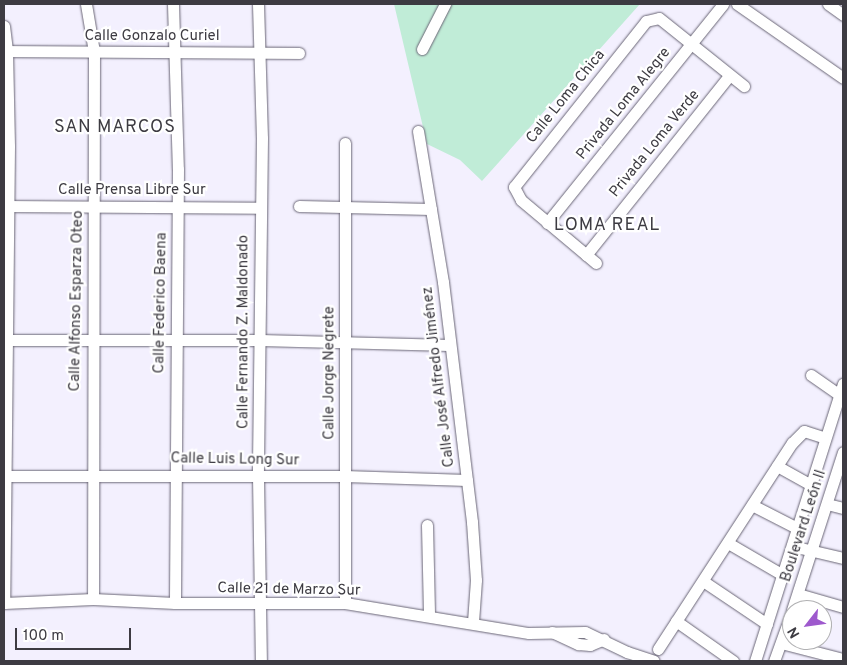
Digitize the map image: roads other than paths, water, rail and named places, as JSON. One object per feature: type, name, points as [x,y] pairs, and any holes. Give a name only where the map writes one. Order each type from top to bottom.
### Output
[{"type":"street","name":"Calle Alfonso Esparza Oteo","points":[[86,4],[94,52],[92,600]]},
{"type":"street","name":"Calle Federico Baena","points":[[173,4],[176,53],[178,206],[175,603]]},
{"type":"street","name":"Calle Fernando Z. Maldonado","points":[[258,4],[262,53],[258,476],[261,661]]},
{"type":"street","points":[[422,49],[445,4]]},
{"type":"street","points":[[828,4],[843,14]]},
{"type":"street","points":[[720,5],[739,5],[843,78]]},
{"type":"street","name":"Privada Loma Alegre","points":[[547,223],[691,45],[720,5]]},
{"type":"street","name":"Calle Loma Chica","points":[[547,223],[521,200],[514,191],[516,183],[646,21],[655,17],[691,45]]},
{"type":"street","points":[[4,26],[6,51],[4,602]]},
{"type":"street","points":[[691,45],[744,86]]},
{"type":"street","name":"Calle Gonzalo Curiel","points":[[6,51],[299,53]]},
{"type":"street","name":"Privada Loma Verde","points":[[586,255],[729,76]]},
{"type":"street","name":"Calle José Alfredo Jiménez","points":[[418,131],[431,210],[467,480],[475,557],[473,622]]},
{"type":"street","name":"Calle Jorge Negrete","points":[[345,143],[345,603]]},
{"type":"street","name":"Calle Prensa Libre Sur","points":[[6,206],[93,205],[260,208]]},
{"type":"street","points":[[299,206],[345,210],[431,210]]},
{"type":"street","points":[[547,223],[596,264]]},
{"type":"street","points":[[5,340],[260,340],[449,345]]},
{"type":"street","points":[[811,375],[840,395]]},
{"type":"street","points":[[755,661],[792,546],[809,484],[843,384]]},
{"type":"street","points":[[658,649],[777,466],[801,433],[808,431],[825,438]]},
{"type":"street","name":"Boulevard León II","points":[[796,600],[826,504],[841,464],[843,452]]},
{"type":"street","points":[[777,466],[809,484]]},
{"type":"street","name":"Calle Luis Long Sur","points":[[5,476],[175,474],[467,480]]},
{"type":"street","points":[[826,504],[843,508]]},
{"type":"street","points":[[752,505],[797,528]]},
{"type":"street","points":[[426,525],[429,614]]},
{"type":"street","points":[[728,543],[783,574]]},
{"type":"street","points":[[792,546],[812,548],[843,558]]},
{"type":"street","points":[[703,581],[767,624]]},
{"type":"street","points":[[798,594],[843,607]]},
{"type":"street","name":"Calle 21 de Marzo Sur","points":[[4,602],[92,600],[175,603],[345,603],[429,614],[529,633],[552,632],[568,637],[585,632],[604,639],[627,652],[654,661]]},
{"type":"street","points":[[676,621],[733,661]]},
{"type":"street","name":"Boulevard León II","points":[[774,661],[782,643]]},
{"type":"street","points":[[809,650],[843,659]]},
{"type":"district","name":"SAN MARCOS","points":[[115,128]]},
{"type":"district","name":"LOMA REAL","points":[[607,226]]}]
